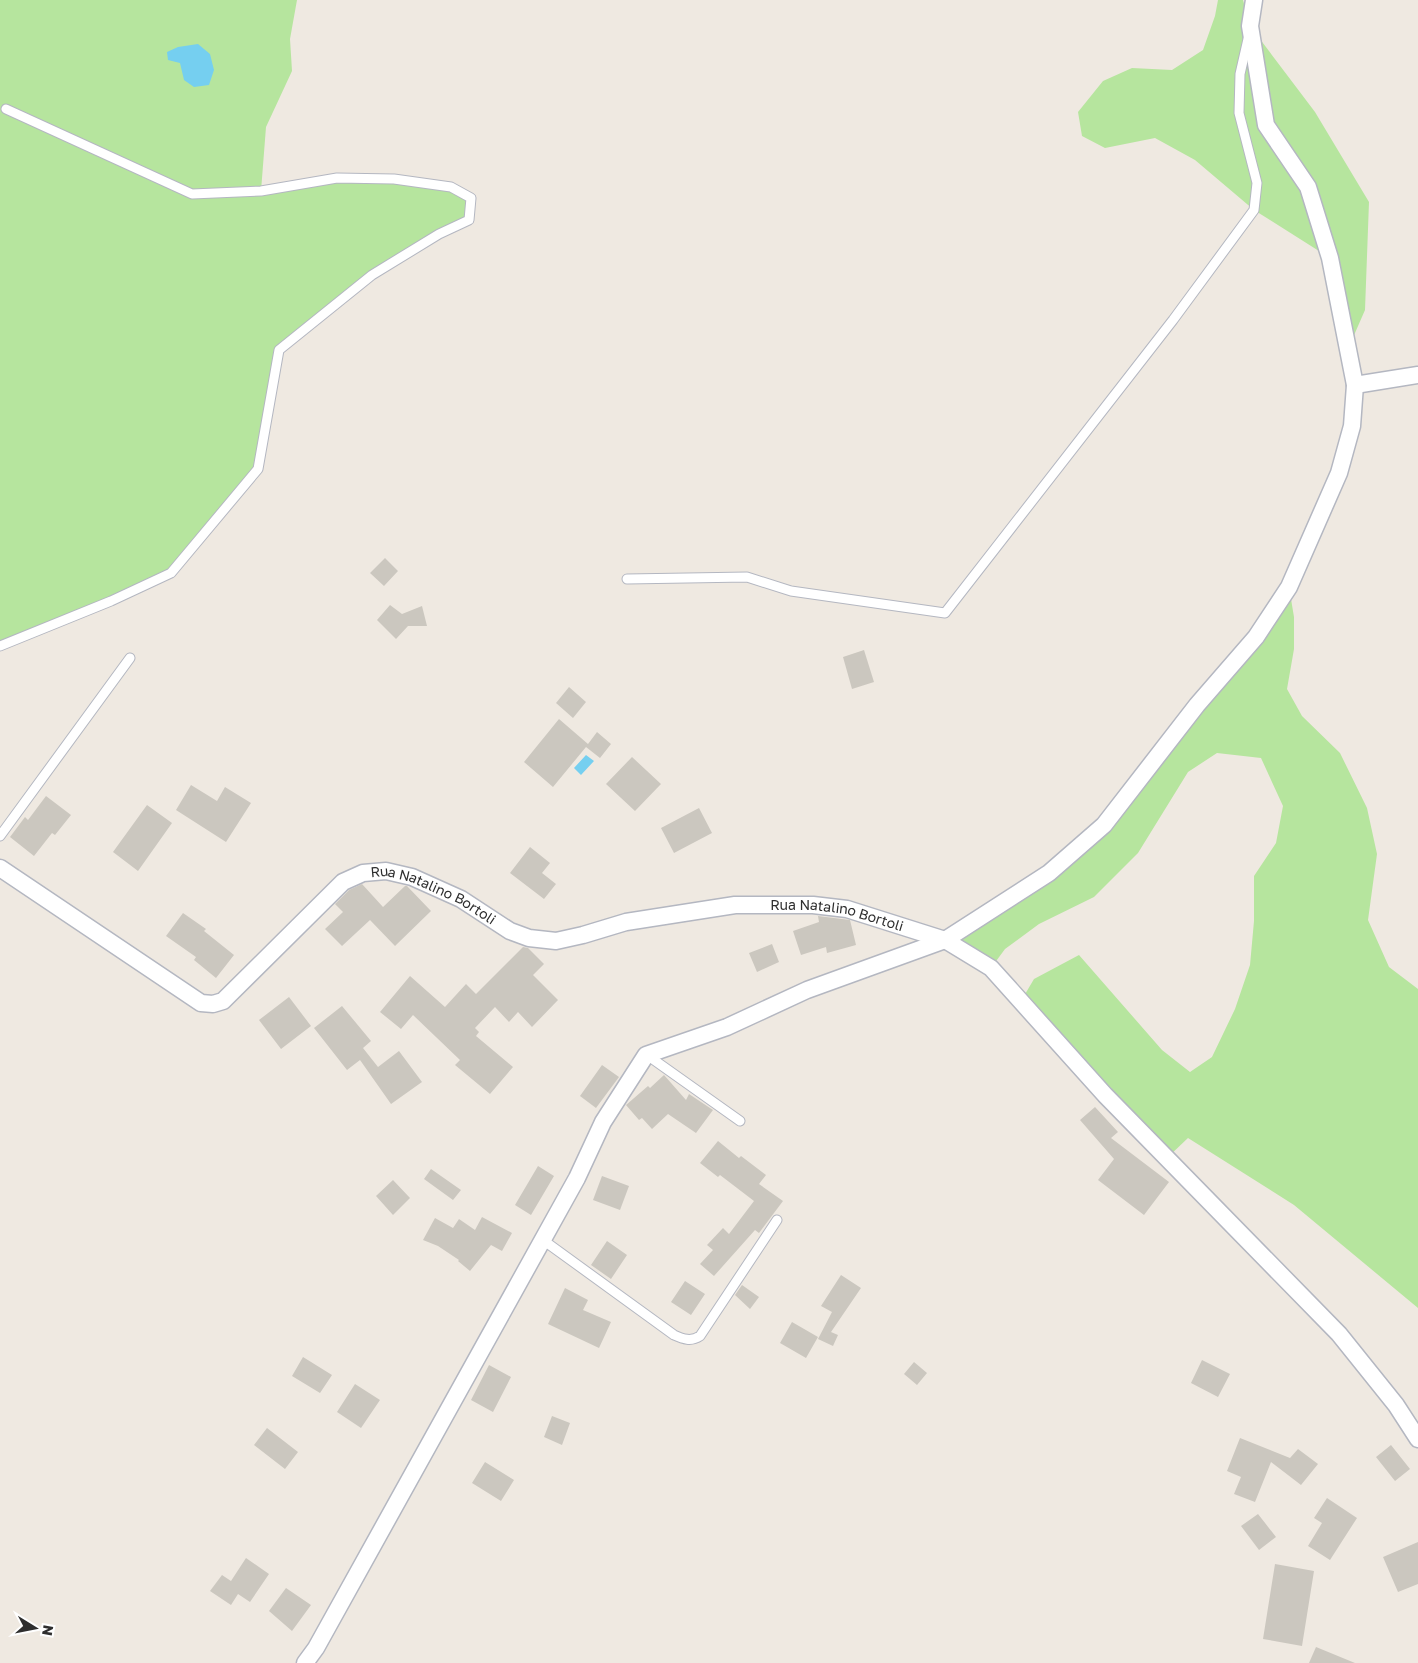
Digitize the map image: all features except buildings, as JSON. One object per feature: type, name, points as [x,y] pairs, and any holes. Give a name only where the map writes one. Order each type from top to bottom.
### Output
[{"type":"street","points":[[305,1663],[316,1648],[577,1178],[603,1122],[646,1055],[727,1027],[807,990],[945,940],[1049,873],[1104,825],[1197,705],[1256,637],[1289,588],[1339,473],[1352,426],[1355,386],[1330,258],[1308,187],[1266,125],[1250,26],[1254,0]]},
{"type":"street","points":[[1355,386],[1418,375]]},
{"type":"street","name":"Rua Natalino Bortoli","points":[[0,868],[201,1003],[213,1004],[223,1001],[343,882],[363,873],[386,872],[412,876],[461,899],[510,932],[529,938],[556,941],[626,922],[735,905],[813,905],[847,909],[945,940],[991,968],[1105,1094],[1339,1334],[1396,1405],[1418,1439]]},
{"type":"lane","points":[[627,579],[747,576],[791,591],[945,613],[1173,320],[1254,210],[1257,183],[1240,113],[1240,74],[1250,26]]},
{"type":"lane","points":[[0,646],[111,601],[171,573],[258,469],[279,350],[372,275],[440,234],[469,220],[471,198],[451,188],[394,179],[337,178],[261,192],[192,194],[6,109]]},
{"type":"lane","points":[[0,836],[130,658]]},
{"type":"lane","points":[[646,1055],[740,1122]]},
{"type":"lane","points":[[542,1240],[674,1335],[683,1339],[694,1340],[700,1336],[777,1220]]},
{"type":"green space","points":[[0,0],[297,0],[290,39],[292,71],[266,127],[261,191],[337,178],[451,187],[471,198],[469,220],[372,275],[279,350],[258,469],[171,573],[0,646]]},
{"type":"green space","points":[[1218,0],[1243,0],[1250,26],[1315,112],[1369,202],[1365,310],[1348,349],[1330,258],[1254,210],[1195,160],[1155,138],[1105,148],[1082,136],[1078,112],[1103,81],[1132,68],[1172,70],[1203,50],[1215,16]]},
{"type":"green space","points":[[1289,587],[1294,617],[1294,649],[1287,689],[1302,716],[1340,753],[1367,808],[1377,854],[1368,920],[1389,967],[1418,989],[1418,1308],[1294,1205],[1188,1138],[1167,1158],[1021,1001],[1034,979],[1079,955],[1162,1050],[1190,1072],[1212,1057],[1235,1009],[1250,965],[1254,921],[1254,876],[1276,843],[1283,806],[1261,758],[1217,753],[1188,772],[1138,853],[1094,897],[1039,924],[1005,949],[991,968],[945,940],[1104,825]]},
{"type":"water","points":[[198,44],[210,54],[214,70],[209,85],[194,87],[184,80],[180,63],[168,60],[167,52],[178,47]]},
{"type":"water","points":[[586,755],[594,761],[581,775],[574,768]]}]
